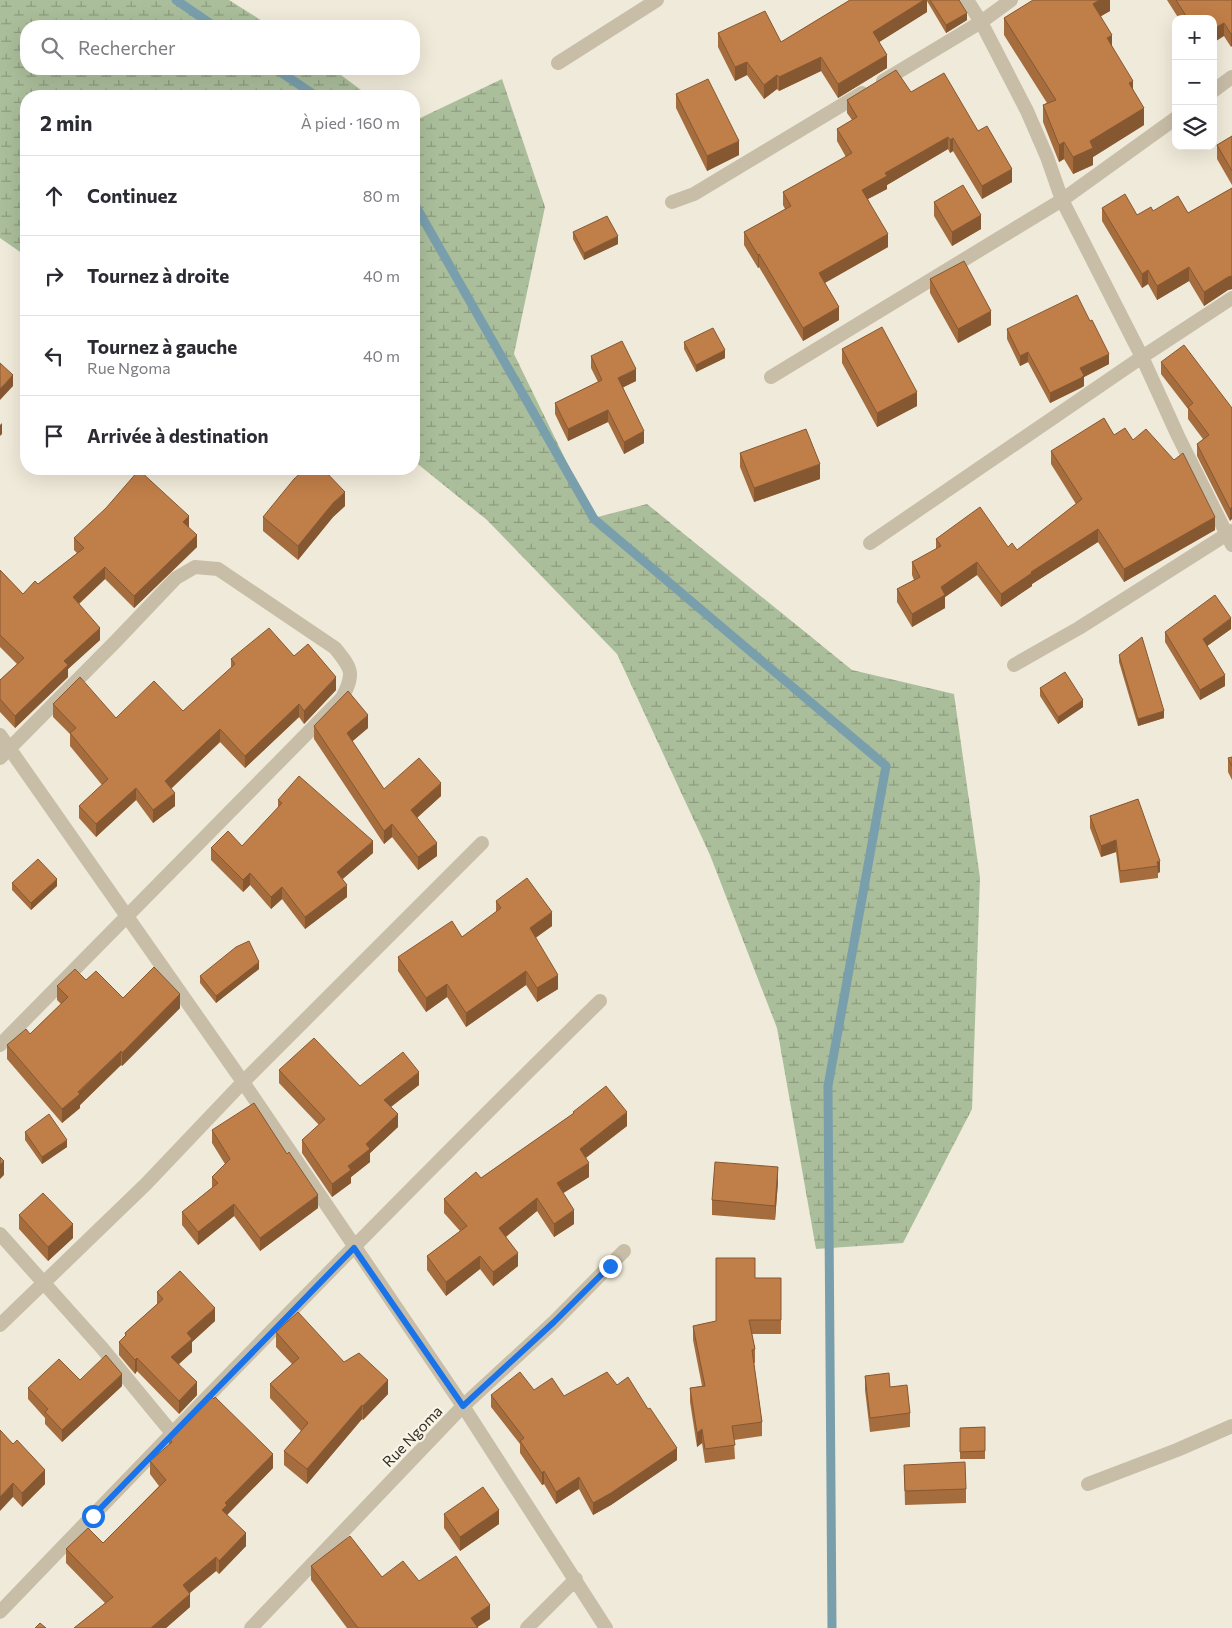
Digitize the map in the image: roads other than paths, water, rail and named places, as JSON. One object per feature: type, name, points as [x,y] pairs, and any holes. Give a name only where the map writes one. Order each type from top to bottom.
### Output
[{"type":"street","points":[[558,63],[657,0]]},
{"type":"street","points":[[967,0],[981,22],[1027,112],[1047,157],[1062,200],[1142,357],[1178,436],[1230,537],[1014,665]]},
{"type":"street","points":[[672,202],[694,194],[981,22],[1011,0]]},
{"type":"street","points":[[1217,88],[1232,77]]},
{"type":"street","points":[[771,376],[1062,200],[1172,121]]},
{"type":"street","points":[[870,543],[1142,357],[1232,298]]},
{"type":"street","points":[[0,1044],[342,698],[351,681],[348,664],[335,648],[218,569],[195,566],[176,578],[4,753]]},
{"type":"street","points":[[0,735],[4,753],[128,915],[243,1082],[463,1406],[606,1628]]},
{"type":"street","points":[[0,1325],[146,1184],[243,1082],[482,843]]},
{"type":"street","points":[[0,1612],[172,1433],[484,1115],[600,1001]]},
{"type":"street","points":[[0,1234],[102,1348],[172,1433]]},
{"type":"street","name":"Rue Ngoma","points":[[251,1628],[463,1406],[554,1322],[624,1252]]},
{"type":"street","points":[[1088,1484],[1177,1450],[1232,1426]]},
{"type":"street","points":[[527,1628],[576,1579]]},
{"type":"waterway","points":[[176,0],[205,20]]},
{"type":"waterway","points":[[285,75],[307,90]]},
{"type":"waterway","points":[[420,214],[594,519],[886,766],[828,1086],[832,1628]]}]
